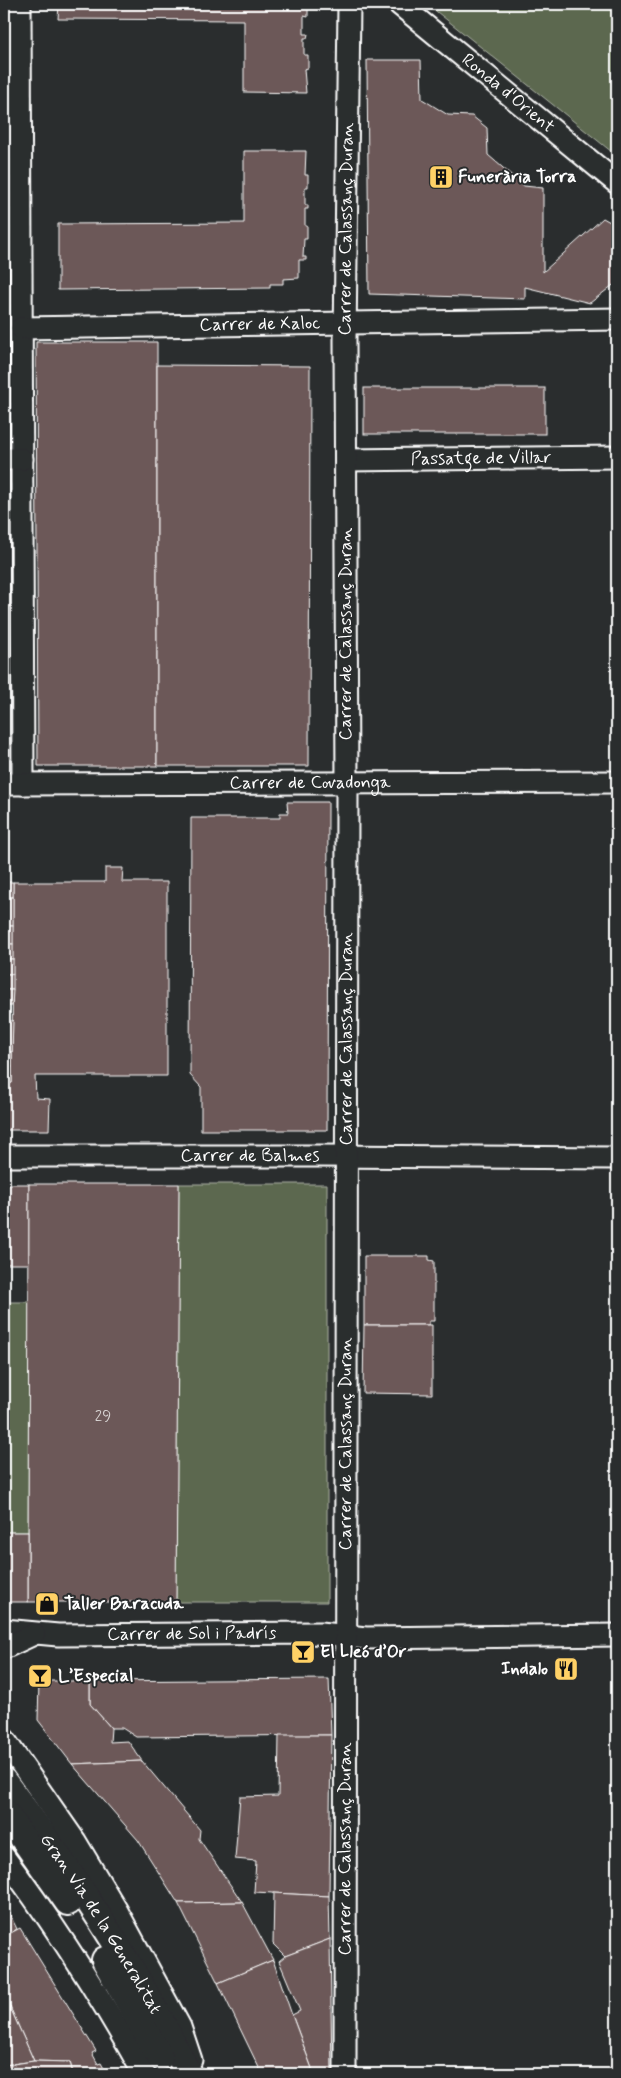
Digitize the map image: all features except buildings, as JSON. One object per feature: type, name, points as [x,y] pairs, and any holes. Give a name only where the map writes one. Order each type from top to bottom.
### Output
[{"type":"street","points":[[13,784],[13,459],[21,328],[12,117],[20,4]]},
{"type":"street","name":"Carrer de Calassanç Duran","points":[[345,2074],[346,322],[348,4]]},
{"type":"street","name":"Ronda d'Orient","points":[[399,4],[617,183]]},
{"type":"street","name":"Carrer de Xaloc","points":[[21,328],[617,319]]},
{"type":"street","name":"Passatge de Villar","points":[[346,460],[617,457]]},
{"type":"street","name":"Carrer de Covadonga","points":[[13,784],[617,782]]},
{"type":"street","name":"Carrer de Balmes","points":[[4,1156],[617,1158]]},
{"type":"street","name":"Carrer de Sol i Padrís","points":[[4,1630],[34,1634],[321,1633],[366,1638],[617,1635]]},
{"type":"street","name":"Carrer de Sol i Padrís","points":[[4,1648],[34,1634]]},
{"type":"street","points":[[6,1740],[75,1841],[117,1911],[180,2027],[196,2074]]},
{"type":"street","name":"Gran Via de la Generalitat","points":[[4,1782],[54,1849],[87,1899],[146,1993],[189,2074]]},
{"type":"street","name":"Gran Via de la Generalitat","points":[[4,1811],[98,1946],[168,2074]]},
{"type":"street","points":[[4,1861],[48,1917],[92,1984],[144,2074]]},
{"type":"green space","points":[[427,4],[617,4],[617,156]]},
{"type":"green space","points":[[179,1184],[327,1184],[327,1602],[176,1602]]},
{"type":"green space","points":[[4,1302],[29,1302],[28,1532],[4,1532]]},
{"type":"place","name":"Funerària Torra","points":[[441,177]]},
{"type":"place","name":"Taller Baracuda","points":[[47,1604]]},
{"type":"place","name":"El Lleó d’Or","points":[[303,1652]]},
{"type":"place","name":"Indalo","points":[[566,1669]]},
{"type":"place","name":"L’Especial","points":[[40,1676]]}]
